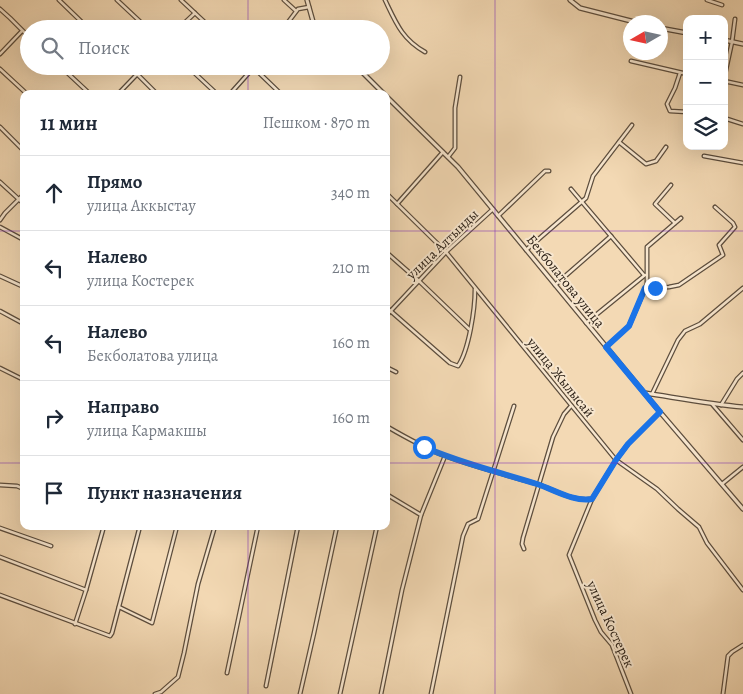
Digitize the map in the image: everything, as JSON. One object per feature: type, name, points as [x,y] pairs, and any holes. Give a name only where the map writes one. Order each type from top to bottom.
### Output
[{"type":"street","points":[[59,0],[80,20]]},
{"type":"street","points":[[117,0],[138,20]]},
{"type":"street","points":[[181,0],[202,20]]},
{"type":"street","points":[[284,0],[296,11]]},
{"type":"street","points":[[307,0],[313,20]]},
{"type":"street","points":[[385,0],[399,28],[414,46],[425,52]]},
{"type":"street","points":[[570,0],[580,8],[623,19]]},
{"type":"street","points":[[707,0],[722,5]]},
{"type":"street","points":[[290,20],[298,9],[309,7]]},
{"type":"street","points":[[0,9],[20,29]]},
{"type":"street","points":[[188,20],[195,13]]},
{"type":"street","points":[[728,61],[735,19]]},
{"type":"street","points":[[668,29],[683,32]]},
{"type":"street","points":[[0,54],[20,33]]},
{"type":"street","points":[[728,41],[743,44]]},
{"type":"street","points":[[631,61],[683,73]]},
{"type":"street","points":[[0,69],[23,90]]},
{"type":"street","points":[[680,72],[667,107],[670,110],[683,112]]},
{"type":"street","points":[[70,75],[86,90]]},
{"type":"street","points":[[122,90],[136,75]]},
{"type":"street","points":[[138,75],[154,90]]},
{"type":"street","points":[[197,75],[213,90]]},
{"type":"street","points":[[233,90],[246,75]]},
{"type":"street","points":[[261,75],[277,90]]},
{"type":"street","name":"Бекболатова улица","points":[[365,75],[380,90]]},
{"type":"street","points":[[448,157],[454,148],[455,108],[460,77]]},
{"type":"street","points":[[728,81],[743,84]]},
{"type":"street","name":"Бекболатова улица","points":[[390,100],[458,168],[643,393],[743,508]]},
{"type":"street","points":[[728,119],[743,124]]},
{"type":"street","points":[[526,250],[586,198],[593,176],[632,125]]},
{"type":"street","points":[[0,127],[20,147]]},
{"type":"street","points":[[619,142],[646,164],[656,161],[666,147]]},
{"type":"street","points":[[397,204],[443,152]]},
{"type":"street","points":[[704,156],[743,163]]},
{"type":"street","name":"улица Алтынды","points":[[498,216],[545,171],[549,171]]},
{"type":"street","points":[[0,182],[18,199],[0,220]]},
{"type":"street","points":[[671,184],[654,204],[675,223]]},
{"type":"street","points":[[571,190],[646,274]]},
{"type":"street","name":"улица Жылысай","points":[[390,197],[446,252],[616,460],[657,489],[699,527],[707,544],[743,590]]},
{"type":"street","points":[[645,288],[679,285],[722,255],[719,245],[734,227],[715,207]]},
{"type":"street","name":"улица Алтынды","points":[[390,311],[446,252],[493,209]]},
{"type":"street","points":[[606,347],[629,326],[647,284],[647,248],[681,218]]},
{"type":"street","points":[[0,227],[20,238]]},
{"type":"street","points":[[555,285],[611,236]]},
{"type":"street","points":[[390,256],[470,330]]},
{"type":"street","points":[[586,323],[646,274]]},
{"type":"street","points":[[0,276],[20,285]]},
{"type":"street","points":[[652,394],[678,340],[685,331],[700,324],[743,288]]},
{"type":"street","points":[[390,311],[450,363],[458,366],[463,359],[470,330],[475,289]]},
{"type":"street","points":[[0,311],[20,322]]},
{"type":"street","points":[[0,368],[20,378]]},
{"type":"street","points":[[390,369],[396,372]]},
{"type":"street","points":[[721,405],[737,379],[743,373]]},
{"type":"street","points":[[643,393],[675,397],[689,401],[743,407]]},
{"type":"street","points":[[712,404],[743,440]]},
{"type":"street","points":[[431,694],[464,536],[468,524],[478,519],[514,406]]},
{"type":"street","points":[[524,549],[522,544],[523,538],[553,437],[564,414],[571,406]]},
{"type":"street","name":"улица Костерек","points":[[631,694],[612,645],[601,632],[595,620],[569,555],[592,499],[616,460],[628,444],[660,412]]},
{"type":"street","points":[[390,428],[445,456],[584,501],[592,499]]},
{"type":"street","points":[[380,694],[402,590],[421,515],[445,456]]},
{"type":"street","points":[[722,484],[743,467]]},
{"type":"street","points":[[0,486],[20,487]]},
{"type":"street","points":[[390,496],[421,515]]},
{"type":"street","points":[[0,528],[51,546]]},
{"type":"street","points":[[75,624],[103,530]]},
{"type":"street","points":[[0,595],[110,636],[139,530]]},
{"type":"street","points":[[119,607],[152,623],[176,530]]},
{"type":"street","points":[[155,694],[161,692],[178,676],[198,584],[213,530]]},
{"type":"street","points":[[227,673],[257,530]]},
{"type":"street","points":[[266,686],[297,530]]},
{"type":"street","points":[[300,694],[336,530]]},
{"type":"street","points":[[340,694],[376,530]]},
{"type":"street","points":[[0,557],[86,590]]},
{"type":"street","points":[[723,694],[728,656],[743,645]]},
{"type":"route","points":[[424,447],[445,456],[539,485],[567,496],[584,501],[592,499],[628,444],[660,412],[606,347],[629,326],[645,288],[655,288]]}]
